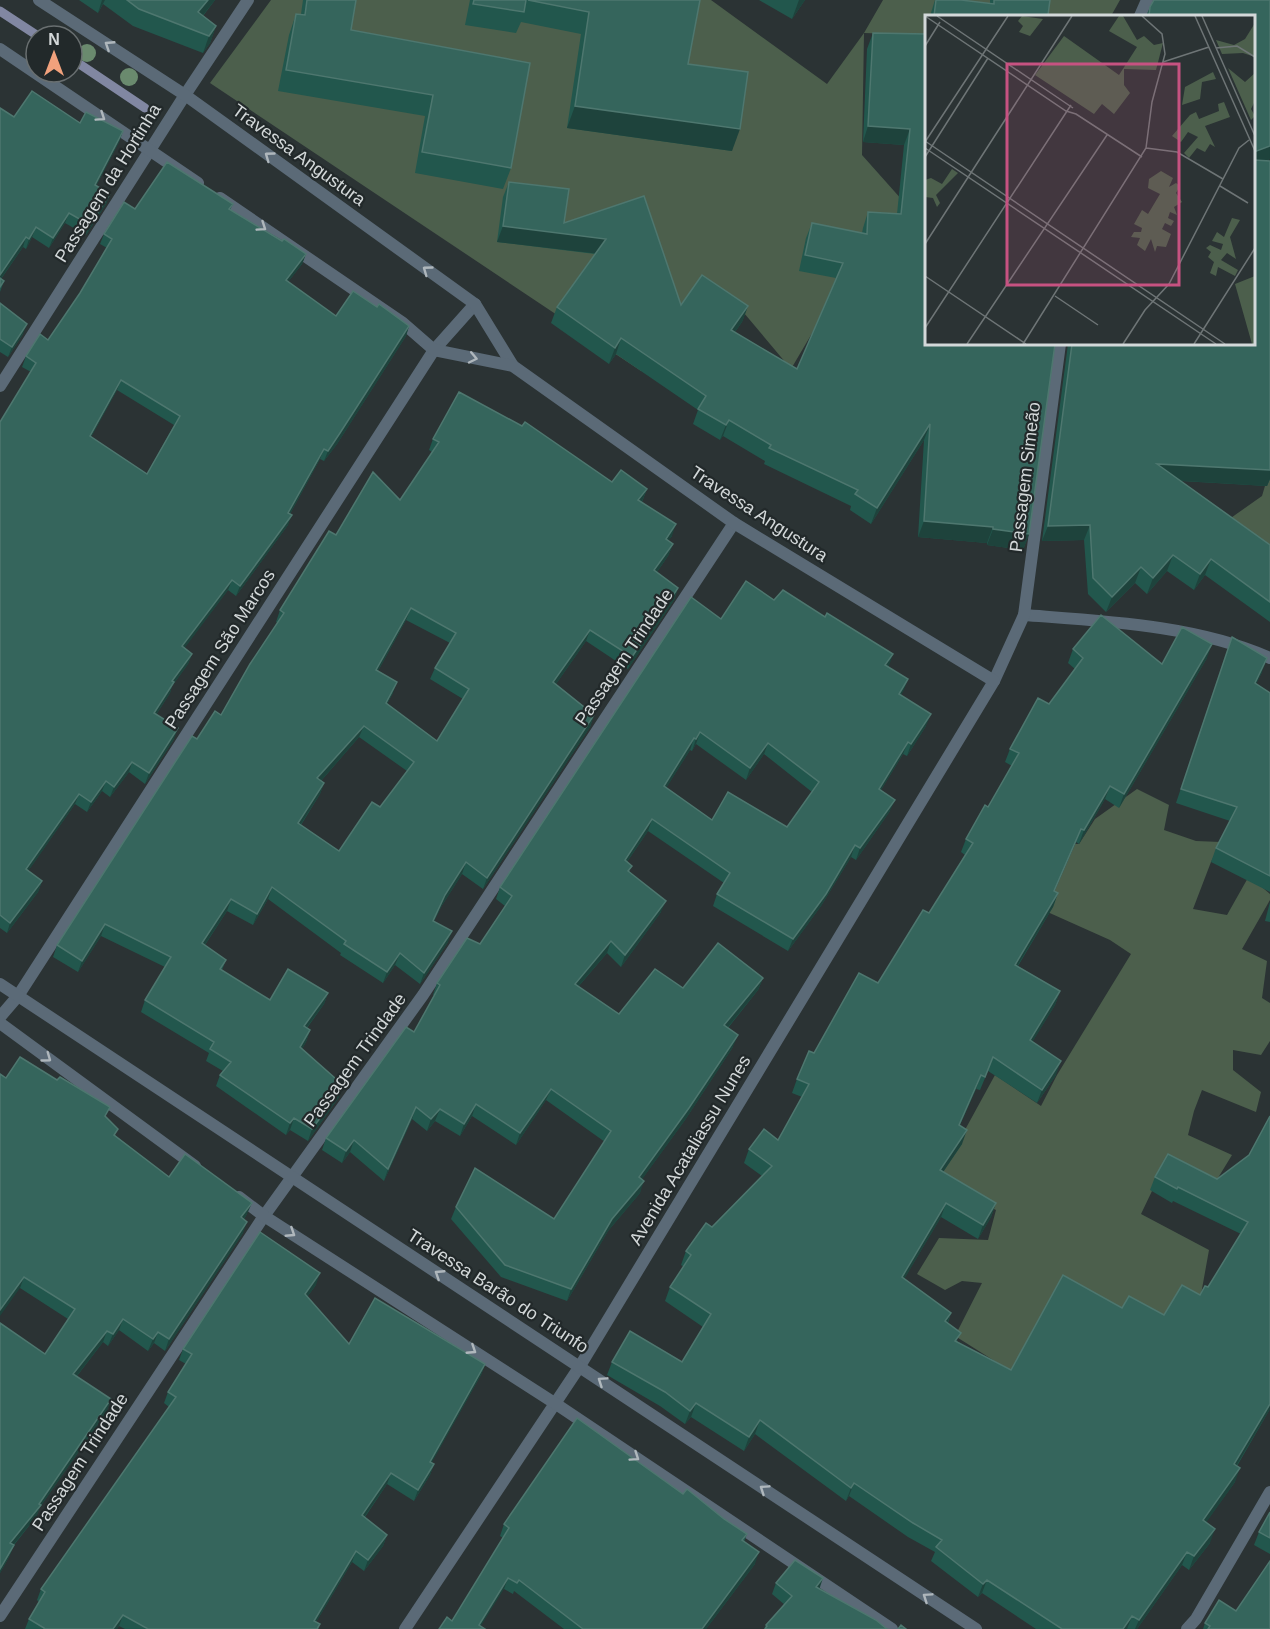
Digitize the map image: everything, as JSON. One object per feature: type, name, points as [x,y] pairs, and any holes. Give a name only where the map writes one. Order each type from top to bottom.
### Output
[{"type":"street","name":"Travessa Angustura","points":[[39,0],[185,95],[475,304],[513,366],[734,523],[994,681]]},
{"type":"street","name":"Passagem da Hortinha","points":[[0,386],[248,0]]},
{"type":"street","points":[[1140,15],[1147,0]]},
{"type":"street","name":"Travessa Angustura","points":[[0,49],[403,323],[434,350],[513,366]]},
{"type":"street","name":"Passagem São Marcos","points":[[0,1017],[18,996],[434,350],[475,304]]},
{"type":"street","name":"Passagem Simeão","points":[[994,681],[1024,615],[1060,345]]},
{"type":"street","name":"Passagem Trindade","points":[[0,1616],[264,1216],[423,995],[734,523]]},
{"type":"street","points":[[1024,615],[1109,622],[1172,631],[1227,642],[1270,658]]},
{"type":"street","name":"Avenida Acataliassu Nunes","points":[[405,1629],[580,1366],[994,681]]},
{"type":"street","name":"Travessa Barão do Triunfo","points":[[0,984],[976,1629]]},
{"type":"street","points":[[0,1023],[208,1174]]},
{"type":"street","points":[[226,1188],[264,1216],[556,1404],[892,1629]]},
{"type":"street","points":[[1187,1629],[1196,1619],[1270,1492]]},
{"type":"green space","points":[[271,0],[711,0],[827,84],[864,33],[862,155],[911,210],[861,250],[791,369],[744,313],[697,291],[641,371],[210,83]]},
{"type":"green space","points":[[883,0],[1120,0],[1112,15],[925,15],[925,35],[864,33]]},
{"type":"green space","points":[[1270,469],[1270,565],[1218,527],[1262,496]]},
{"type":"green space","points":[[1137,789],[1169,805],[1164,830],[1196,841],[1221,842],[1193,909],[1227,915],[1249,876],[1270,894],[1270,900],[1242,949],[1267,961],[1262,998],[1270,1003],[1270,1041],[1261,1055],[1233,1050],[1233,1070],[1261,1092],[1256,1112],[1202,1090],[1188,1135],[1232,1155],[1210,1191],[1163,1168],[1141,1214],[1209,1250],[1200,1300],[1020,1377],[955,1336],[982,1283],[962,1281],[945,1290],[917,1274],[939,1238],[988,1240],[996,1210],[937,1181],[995,1075],[1041,1106],[1057,1075],[1131,954],[1110,940],[1043,910],[1049,844],[1079,844],[1095,819]]},
{"type":"building","points":[[127,0],[208,0],[198,12],[216,26],[209,36],[139,9]]},
{"type":"building","points":[[307,0],[356,0],[351,30],[530,63],[511,168],[422,152],[433,95],[286,70],[296,14],[305,15]]},
{"type":"building","points":[[474,0],[526,0],[524,12],[473,4]]},
{"type":"building","points":[[528,0],[700,0],[688,64],[748,72],[740,129],[575,106],[589,12]]},
{"type":"building","points":[[936,0],[994,4],[994,0],[1050,0],[1048,15],[934,15]]},
{"type":"building","points":[[1154,0],[1270,0],[1270,146],[1255,152],[1255,15],[1149,15]]},
{"type":"building","points":[[873,33],[925,34],[925,345],[1055,345],[1029,534],[993,529],[993,527],[924,521],[930,424],[877,508],[855,494],[858,490],[769,448],[771,445],[729,420],[726,425],[698,409],[706,396],[621,338],[615,348],[557,307],[606,239],[503,226],[509,182],[569,189],[564,223],[644,196],[681,305],[702,275],[748,306],[731,330],[797,369],[843,263],[805,255],[812,223],[867,234],[868,212],[901,214],[910,129],[868,126]]},
{"type":"building","points":[[32,91],[80,123],[86,112],[123,131],[95,185],[110,194],[90,225],[69,213],[53,238],[36,227],[29,239],[26,237],[0,275],[0,108],[14,117]]},
{"type":"building","points":[[1255,160],[1270,161],[1270,470],[1157,464],[1270,545],[1270,602],[1211,559],[1200,574],[1173,555],[1153,578],[1141,567],[1112,597],[1093,578],[1090,525],[1048,526],[1072,345],[1255,345]]},
{"type":"building","points":[[167,162],[233,204],[229,209],[282,241],[284,239],[306,254],[286,280],[336,316],[353,291],[377,307],[379,304],[409,326],[328,451],[324,449],[288,513],[292,515],[240,586],[232,580],[182,646],[192,654],[172,681],[174,682],[154,713],[178,728],[149,773],[132,762],[114,787],[106,781],[91,802],[79,794],[26,869],[42,881],[10,923],[0,915],[0,422],[36,363],[26,356],[40,334],[48,340],[80,293],[112,239],[104,234],[124,202],[135,209]],"holes":[[[121,380],[180,416],[147,474],[90,436]]]},
{"type":"building","points":[[0,303],[27,324],[12,347],[0,339]]},
{"type":"building","points":[[459,392],[522,426],[525,422],[612,482],[621,470],[647,489],[638,500],[676,524],[666,539],[673,544],[654,570],[678,588],[632,657],[590,630],[553,682],[594,715],[487,878],[466,862],[445,895],[433,921],[452,931],[424,973],[400,953],[387,972],[344,944],[346,941],[272,887],[257,914],[231,899],[202,943],[226,960],[220,969],[270,1000],[288,969],[328,993],[304,1026],[310,1030],[300,1047],[344,1086],[312,1129],[294,1118],[290,1123],[220,1075],[231,1062],[210,1049],[214,1042],[145,1000],[171,957],[105,924],[82,961],[57,945],[192,736],[197,739],[215,711],[221,715],[250,664],[284,613],[280,610],[329,531],[336,535],[373,472],[400,500],[439,442],[433,439]],"holes":[[[411,608],[456,633],[435,668],[469,689],[437,741],[386,703],[397,682],[376,670]],[[364,726],[414,762],[380,807],[372,802],[339,851],[298,823],[324,783],[317,778]]]},
{"type":"building","points":[[746,581],[774,600],[783,590],[825,617],[827,613],[893,654],[885,665],[908,679],[899,694],[931,714],[911,744],[908,742],[879,789],[895,800],[860,848],[855,845],[826,894],[793,939],[717,894],[730,873],[652,819],[625,860],[632,866],[628,871],[666,901],[625,955],[611,941],[575,984],[619,1014],[655,969],[683,988],[718,943],[763,978],[724,1025],[738,1035],[639,1177],[644,1181],[612,1219],[571,1289],[505,1265],[456,1207],[475,1168],[554,1219],[611,1131],[551,1089],[520,1133],[476,1104],[464,1124],[440,1109],[431,1119],[416,1107],[388,1169],[354,1140],[346,1151],[326,1138],[406,1027],[414,1032],[440,985],[437,983],[467,938],[480,944],[512,896],[500,887],[691,597],[721,619]],"holes":[[[700,732],[750,768],[768,743],[819,782],[787,827],[728,792],[712,820],[664,786]]]},
{"type":"building","points":[[1101,615],[1162,664],[1182,627],[1212,644],[1124,794],[1110,786],[1084,830],[1081,829],[1054,891],[1058,893],[1015,965],[1060,991],[1030,1040],[1061,1061],[1042,1090],[993,1057],[985,1077],[981,1075],[959,1125],[967,1130],[940,1170],[996,1203],[983,1225],[946,1203],[902,1277],[951,1313],[945,1321],[961,1333],[955,1341],[1011,1370],[1063,1275],[1122,1308],[1129,1296],[1164,1315],[1182,1285],[1200,1295],[1205,1286],[1208,1287],[1248,1222],[1155,1177],[1168,1154],[1217,1179],[1249,1155],[1270,1116],[1270,1404],[1234,1464],[1240,1468],[1203,1520],[1215,1529],[1194,1556],[1187,1552],[1139,1620],[1132,1616],[1123,1629],[1062,1629],[987,1580],[983,1584],[936,1547],[942,1540],[854,1483],[851,1488],[760,1420],[749,1437],[696,1403],[690,1411],[665,1392],[612,1362],[630,1331],[682,1362],[711,1314],[670,1287],[691,1255],[686,1251],[706,1223],[712,1227],[772,1166],[749,1149],[764,1129],[778,1140],[809,1084],[797,1079],[809,1051],[814,1053],[859,973],[878,983],[923,910],[929,913],[973,843],[966,839],[985,805],[988,807],[1019,753],[1010,749],[1038,698],[1049,704],[1083,658],[1073,649]]},
{"type":"building","points":[[1232,637],[1267,658],[1255,683],[1270,693],[1270,876],[1216,848],[1237,807],[1181,789]]},
{"type":"building","points":[[20,1057],[57,1080],[60,1077],[110,1107],[105,1116],[118,1129],[114,1135],[169,1177],[185,1154],[252,1203],[241,1217],[247,1222],[169,1339],[158,1332],[153,1339],[123,1319],[113,1334],[107,1331],[73,1374],[111,1399],[39,1504],[41,1505],[10,1543],[14,1545],[0,1569],[0,1323],[45,1354],[75,1309],[24,1277],[0,1310],[0,1074],[6,1078]]},
{"type":"building","points":[[260,1232],[320,1273],[305,1294],[349,1344],[375,1298],[485,1364],[430,1462],[434,1464],[418,1490],[391,1473],[362,1515],[387,1535],[368,1560],[356,1551],[314,1621],[320,1624],[317,1629],[148,1629],[123,1615],[113,1629],[44,1629],[29,1619],[45,1592],[41,1589],[176,1397],[168,1392],[192,1354],[183,1349]]},
{"type":"building","points":[[577,1418],[683,1494],[687,1489],[724,1519],[747,1534],[742,1540],[759,1552],[702,1629],[583,1629],[519,1580],[517,1583],[508,1578],[479,1625],[485,1629],[439,1629],[447,1617],[452,1621],[509,1528],[504,1524]]},
{"type":"building","points":[[1270,1512],[1270,1538],[1259,1532]]},
{"type":"building","points":[[795,1560],[823,1578],[816,1587],[876,1620],[887,1629],[765,1629],[792,1596],[776,1583]]},
{"type":"building","points":[[1270,1561],[1270,1629],[1208,1629],[1210,1626],[1205,1623],[1219,1600],[1236,1611]]},
{"type":"waterway","points":[[0,11],[24,27]]},
{"type":"waterway","points":[[84,67],[145,108]]}]
